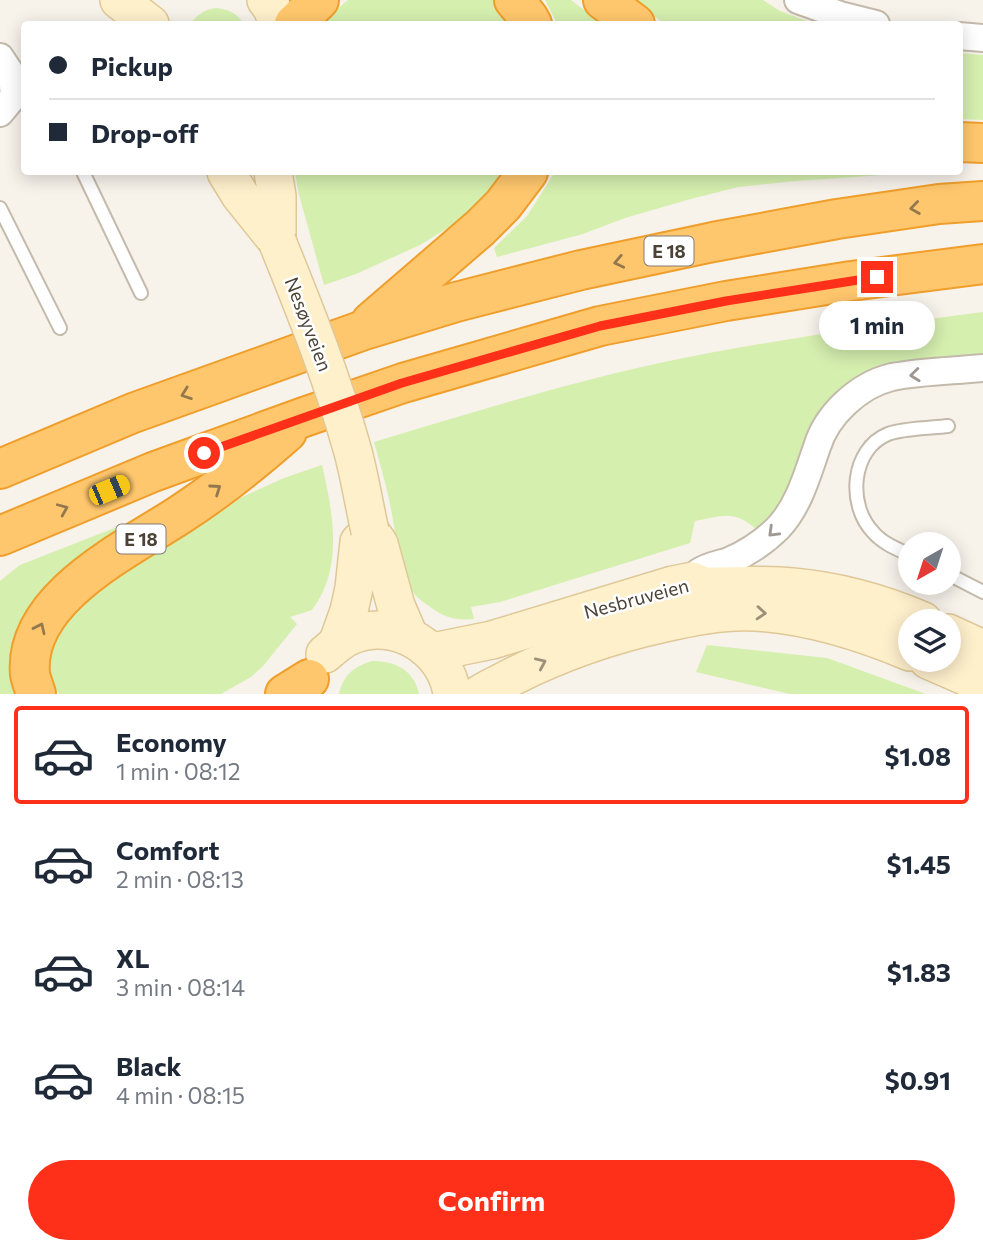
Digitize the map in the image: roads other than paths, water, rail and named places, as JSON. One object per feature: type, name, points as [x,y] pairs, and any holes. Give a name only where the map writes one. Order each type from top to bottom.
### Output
[{"type":"highway","points":[[297,21],[319,0]]},
{"type":"highway","points":[[514,0],[530,21]]},
{"type":"highway","points":[[603,0],[631,21]]},
{"type":"highway","points":[[963,142],[983,143]]},
{"type":"highway","name":"E 18","points":[[361,331],[480,228],[503,205],[526,175]]},
{"type":"highway","name":"E 18","points":[[0,469],[133,413],[361,331],[456,302],[594,267],[713,242],[837,219],[939,204],[983,201]]},
{"type":"highway","name":"E 18","points":[[0,536],[153,472],[304,416],[402,383],[600,326],[726,301],[877,277],[983,264]]},
{"type":"highway","name":"E 18","points":[[36,694],[30,675],[30,657],[35,638],[46,616],[58,601],[123,551],[241,472],[304,416]]},
{"type":"street","points":[[119,0],[146,21]]},
{"type":"street","points":[[157,21],[168,0]]},
{"type":"street","points":[[266,0],[277,21]]},
{"type":"street","points":[[797,0],[864,21]]},
{"type":"street","points":[[963,36],[983,38]]},
{"type":"street","points":[[0,57],[12,75],[13,103]]},
{"type":"street","name":"Nesøyveien","points":[[228,175],[276,241],[311,325],[340,411],[353,453],[370,531],[379,544],[412,631],[444,668],[452,694]]},
{"type":"street","name":"Nesøyveien","points":[[274,175],[277,195],[276,241]]},
{"type":"street","points":[[693,581],[699,572],[747,552],[778,528],[799,497],[820,436],[835,414],[858,393],[891,377],[983,368]]},
{"type":"street","points":[[300,689],[343,626],[355,588],[359,542],[370,531]]},
{"type":"street","name":"Nesbruveien","points":[[412,631],[492,640],[693,581],[704,586],[788,586],[813,589],[867,601],[898,612]]},
{"type":"street","name":"Nesbruveien","points":[[480,694],[521,672],[594,642],[688,618],[737,612],[774,614],[827,623],[898,647]]},
{"type":"street","points":[[343,626],[354,634],[372,630],[412,631]]},
{"type":"street","points":[[961,639],[983,649]]},
{"type":"street","points":[[956,672],[983,684]]},
{"type":"lane","points":[[84,175],[141,293]]},
{"type":"lane","points":[[0,208],[60,328]]},
{"type":"lane","points":[[898,549],[880,539],[864,521],[859,510],[856,500],[859,466],[864,453],[886,434],[948,426]]},
{"type":"lane","points":[[961,581],[983,592]]}]
